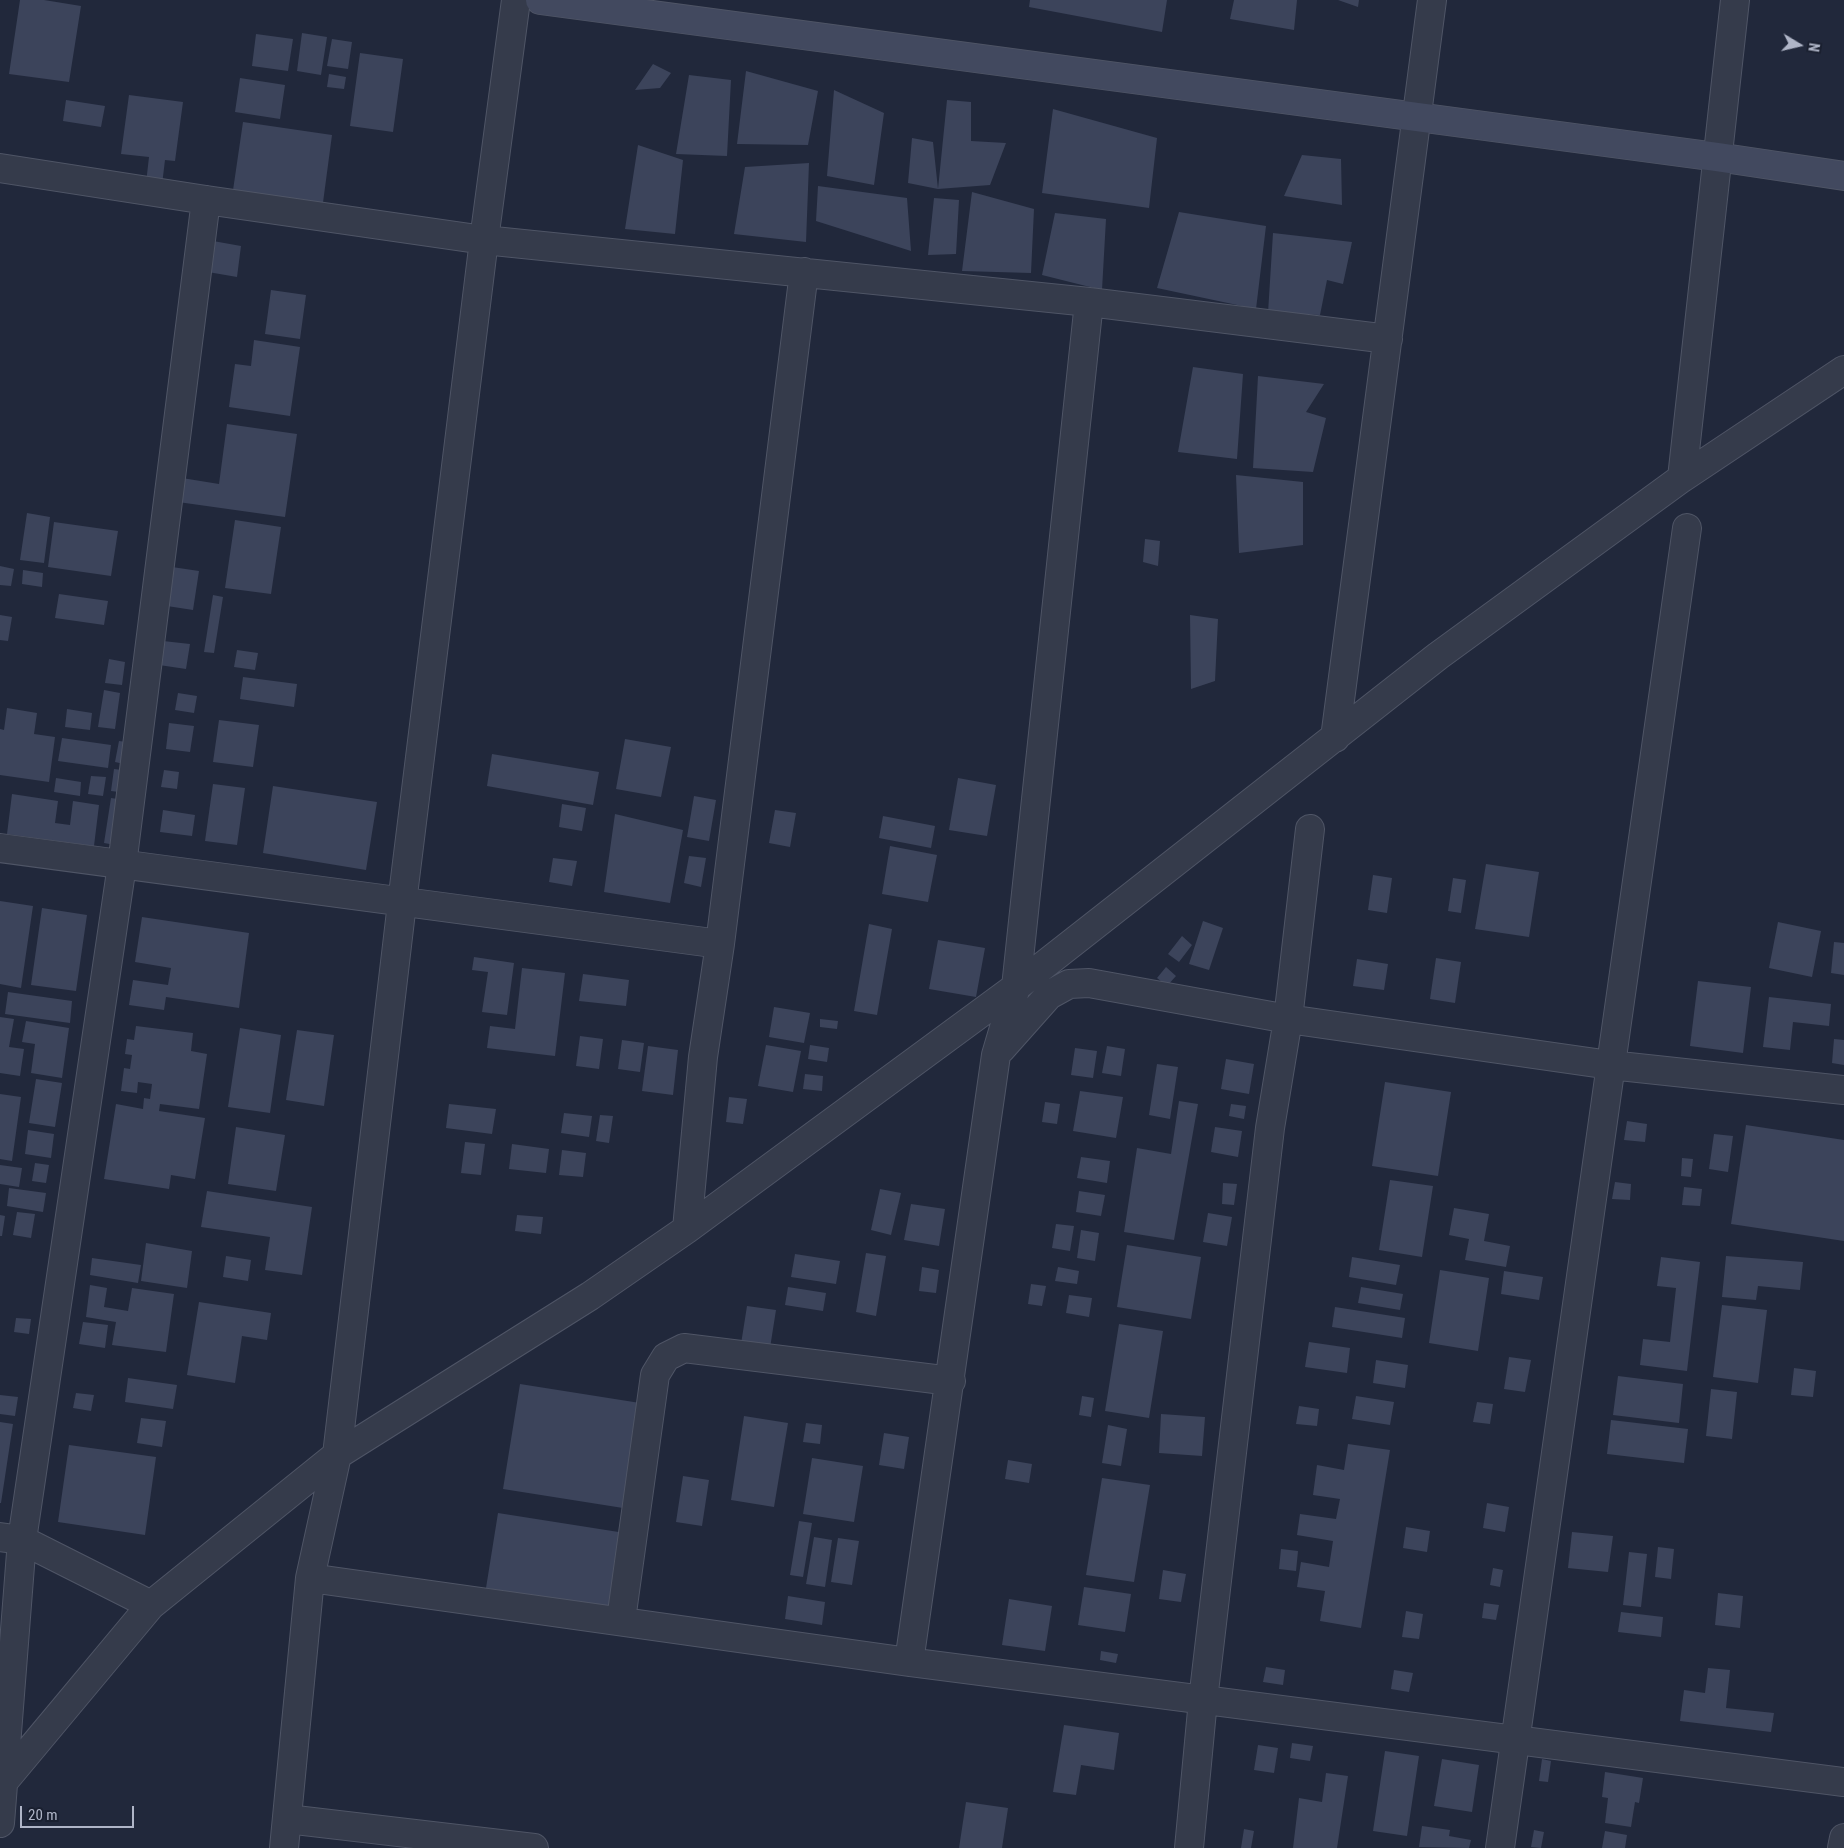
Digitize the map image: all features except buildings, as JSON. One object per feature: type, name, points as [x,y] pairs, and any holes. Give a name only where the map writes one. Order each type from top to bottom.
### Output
[{"type":"street","points":[[284,1848],[310,1578],[337,1455],[402,903],[484,240],[516,0]]},
{"type":"street","points":[[540,0],[1416,116],[1844,176]]},
{"type":"street","points":[[1335,738],[1432,0]]},
{"type":"street","points":[[1682,478],[1735,0]]},
{"type":"street","points":[[0,168],[484,240],[1089,302],[1388,339]]},
{"type":"street","points":[[0,1823],[11,1539],[122,865],[206,200]]},
{"type":"street","points":[[686,1229],[703,1057],[720,944],[804,272]]},
{"type":"street","points":[[908,1662],[951,1381],[996,1055],[1016,987],[1089,302]]},
{"type":"street","points":[[2,1780],[151,1605],[337,1455],[590,1296],[686,1229],[1016,987],[1438,656],[1682,478],[1844,370]]},
{"type":"street","points":[[1500,1848],[1687,528]]},
{"type":"street","points":[[1189,1848],[1203,1700],[1270,1128],[1288,1019],[1310,829]]},
{"type":"street","points":[[0,848],[402,903],[621,929],[720,944]]},
{"type":"street","points":[[996,1055],[1050,995],[1069,984],[1089,983],[1288,1019],[1610,1065],[1844,1090]]},
{"type":"street","points":[[621,1620],[655,1375],[666,1357],[684,1348],[951,1381]]},
{"type":"street","points":[[11,1539],[151,1605]]},
{"type":"street","points":[[310,1578],[621,1620],[908,1662],[1844,1782]]},
{"type":"street","points":[[287,1819],[534,1848]]},
{"type":"street","points":[[1842,1848],[1844,1838]]}]
